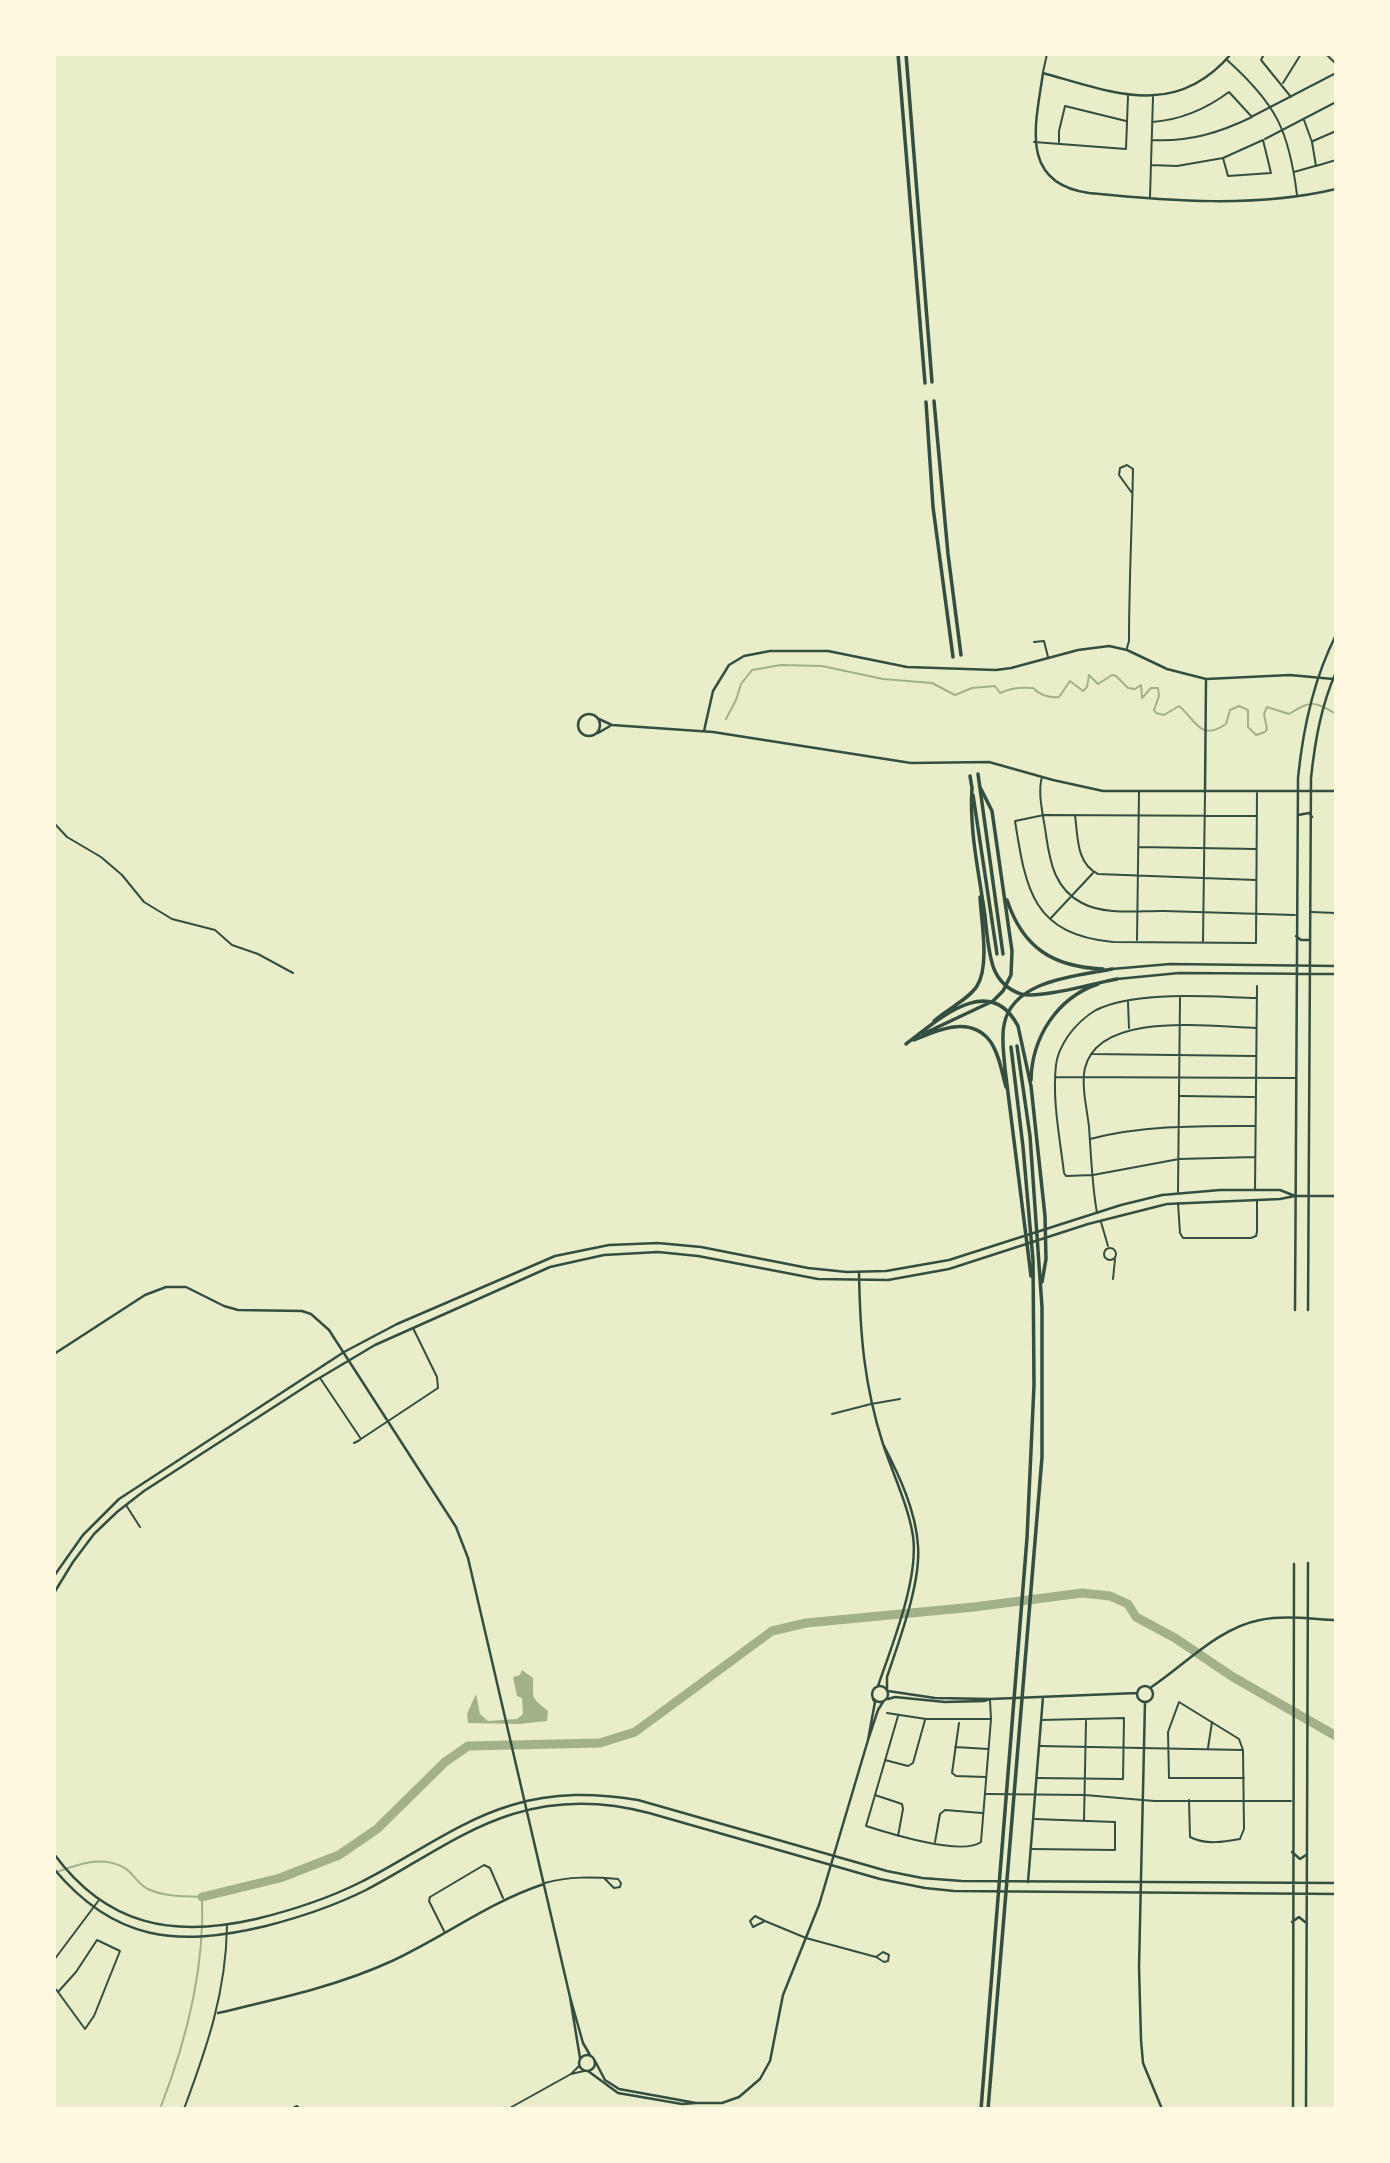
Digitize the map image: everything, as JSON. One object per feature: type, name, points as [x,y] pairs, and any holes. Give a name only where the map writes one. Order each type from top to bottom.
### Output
[{"type":"highway","points":[[898,54],[925,383]]},
{"type":"highway","points":[[906,54],[932,382]]},
{"type":"highway","points":[[934,401],[948,554],[961,655]]},
{"type":"highway","points":[[926,402],[933,507],[953,657]]},
{"type":"highway","points":[[978,775],[1003,954]]},
{"type":"highway","points":[[970,776],[997,954]]},
{"type":"highway","points":[[972,787],[971,809],[978,870],[991,959],[999,978],[1020,993],[1036,995],[1117,979]]},
{"type":"highway","points":[[906,1044],[937,1025],[986,1005],[1003,991],[1012,975],[1009,930],[992,811],[979,787]]},
{"type":"highway","points":[[906,1044],[978,985],[983,971],[984,953],[978,870]]},
{"type":"highway","points":[[1003,888],[1018,926],[1036,948],[1068,964],[1112,969]]},
{"type":"highway","points":[[1028,1221],[1005,1069],[1003,1030],[1007,1015],[1015,1001],[1038,987],[1112,969]]},
{"type":"highway","points":[[1031,1086],[1036,1048],[1049,1020],[1077,994],[1089,987],[1117,979]]},
{"type":"highway","points":[[906,1044],[958,1007],[981,1001],[1000,1005],[1009,1012],[1018,1026],[1031,1086],[1045,1216],[1046,1259],[1041,1288]]},
{"type":"highway","points":[[906,1044],[937,1030],[952,1027],[975,1030],[989,1040],[994,1049],[1010,1100]]},
{"type":"highway","points":[[988,2109],[1042,1457],[1044,1389],[1041,1288],[1030,1136],[1017,1046]]},
{"type":"highway","points":[[981,2109],[1027,1538],[1034,1385],[1033,1287],[1022,1135],[1010,1047]]},
{"type":"main road","points":[[1231,54],[1208,76],[1188,88],[1153,97],[1128,96],[1042,73],[1034,142],[1045,168],[1060,183],[1071,189],[1150,198],[1226,201],[1336,189]]},
{"type":"main road","points":[[1295,1310],[1298,778],[1301,745],[1313,694],[1336,635]]},
{"type":"main road","points":[[704,732],[713,691],[720,677],[729,665],[752,654],[815,650],[842,653],[899,666],[996,670],[1099,646],[1127,650],[1167,669],[1206,679],[1279,675],[1333,679]]},
{"type":"main road","points":[[1308,1310],[1311,778],[1326,696],[1336,671]]},
{"type":"main road","points":[[1205,792],[1206,679]]},
{"type":"main road","points":[[612,725],[596,735],[585,736],[578,724],[584,715],[592,714],[612,725],[704,732],[911,763],[989,762],[1091,789],[1336,791]]},
{"type":"main road","points":[[596,735],[601,726],[599,719]]},
{"type":"main road","points":[[1297,815],[1309,813],[1312,817]]},
{"type":"main road","points":[[1296,936],[1301,940],[1310,939]]},
{"type":"main road","points":[[1112,969],[1170,964],[1336,966]]},
{"type":"main road","points":[[1117,979],[1179,973],[1336,974]]},
{"type":"main road","points":[[54,1576],[83,1535],[119,1499],[344,1352],[385,1329],[555,1256],[596,1247],[636,1243],[685,1245],[808,1268],[859,1272],[914,1268],[949,1260],[1145,1199],[1178,1193],[1255,1190],[1280,1190],[1295,1196]]},
{"type":"main road","points":[[54,1593],[94,1534],[126,1505],[348,1360],[413,1327],[540,1271],[573,1261],[637,1252],[679,1253],[791,1275],[832,1280],[904,1278],[949,1269],[1100,1221],[1178,1203],[1336,1196]]},
{"type":"main road","points":[[1097,1213],[1100,1221]]},
{"type":"main road","points":[[859,1272],[861,1350],[871,1404],[912,1534],[914,1559],[886,1665],[878,1686],[873,1691],[875,1702],[868,1740]]},
{"type":"main road","points":[[54,1354],[145,1295],[177,1286],[196,1291],[231,1308],[292,1309],[311,1314],[329,1330],[456,1527],[473,1572],[570,1997],[583,2043],[605,2080],[619,2089],[696,2103]]},
{"type":"main road","points":[[883,1444],[895,1467],[917,1534],[918,1567],[887,1677],[887,1699]]},
{"type":"main road","points":[[1306,2109],[1308,1563]]},
{"type":"main road","points":[[1293,2109],[1294,1564]]},
{"type":"main road","points":[[1137,1693],[1141,1687],[1150,1688],[1230,1630],[1259,1620],[1336,1620]]},
{"type":"main road","points":[[878,1686],[935,1698],[990,1699],[1137,1693]]},
{"type":"main road","points":[[1145,1702],[1153,1697],[1150,1688]]},
{"type":"main road","points":[[1137,1693],[1140,1700],[1145,1702]]},
{"type":"main road","points":[[570,1997],[579,2066],[618,2093],[682,2104],[722,2103],[739,2097],[766,2071],[773,2050],[783,1995],[832,1865],[868,1740],[883,1702],[895,1697],[953,1702],[984,1702],[990,1699]]},
{"type":"main road","points":[[1028,1882],[1043,1697]]},
{"type":"main road","points":[[873,1699],[883,1702]]},
{"type":"main road","points":[[1145,1702],[1139,1967],[1143,2063],[1162,2109]]},
{"type":"main road","points":[[54,1854],[76,1880],[99,1899],[143,1921],[184,1928],[219,1926],[297,1908],[332,1895],[479,1817],[525,1801],[585,1794],[638,1800],[922,1878],[1028,1882],[1336,1883]]},
{"type":"main road","points":[[54,1869],[94,1907],[136,1928],[159,1935],[185,1938],[227,1935],[283,1922],[329,1907],[480,1828],[527,1810],[569,1804],[622,1807],[897,1883],[945,1890],[1336,1894]]},
{"type":"main road","points":[[1292,1852],[1300,1858],[1307,1853]]},
{"type":"main road","points":[[1259,1883],[1265,1888],[1259,1894]]},
{"type":"main road","points":[[218,2013],[305,1993],[343,1981],[394,1960],[504,1899],[544,1884]]},
{"type":"main road","points":[[1292,1923],[1299,1917],[1303,1918],[1307,1925]]},
{"type":"main road","points":[[580,2058],[590,2055]]},
{"type":"main road","points":[[586,2071],[593,2069],[595,2061]]},
{"type":"street","points":[[1042,73],[1047,54]]},
{"type":"street","points":[[1264,54],[1261,60],[1291,97]]},
{"type":"street","points":[[1283,84],[1301,54]]},
{"type":"street","points":[[1326,54],[1336,64]]},
{"type":"street","points":[[1227,59],[1255,85],[1272,107],[1283,130],[1297,195]]},
{"type":"street","points":[[1152,140],[1200,137],[1227,129],[1336,73]]},
{"type":"street","points":[[1152,122],[1196,112],[1229,92],[1252,117]]},
{"type":"street","points":[[1034,142],[1126,149],[1128,96]]},
{"type":"street","points":[[1150,198],[1153,97]]},
{"type":"street","points":[[1151,165],[1177,166],[1223,158],[1336,102]]},
{"type":"street","points":[[1059,144],[1059,131],[1066,106],[1127,121]]},
{"type":"street","points":[[1303,119],[1312,142],[1316,166]]},
{"type":"street","points":[[1312,142],[1336,131]]},
{"type":"street","points":[[1223,158],[1228,176],[1271,173],[1263,140]]},
{"type":"street","points":[[1294,172],[1336,160]]},
{"type":"street","points":[[1127,650],[1133,469],[1123,466],[1119,470],[1120,478],[1132,493]]},
{"type":"street","points":[[1034,642],[1044,641],[1049,657]]},
{"type":"street","points":[[1042,777],[1040,783],[1053,872],[1071,896],[1094,908],[1296,915]]},
{"type":"street","points":[[1137,941],[1139,791]]},
{"type":"street","points":[[1203,942],[1205,792]]},
{"type":"street","points":[[1257,792],[1257,816],[1257,880],[1256,943],[1113,942],[1084,938],[1060,928],[1040,907],[1026,880],[1015,821],[1044,815],[1075,814],[1257,816]]},
{"type":"street","points":[[1075,814],[1081,858],[1094,872],[1138,877],[1257,880]]},
{"type":"street","points":[[54,823],[67,837],[101,857],[122,875],[144,902],[172,919],[215,930],[237,948],[258,954],[293,973]]},
{"type":"street","points":[[1139,847],[1257,849]]},
{"type":"street","points":[[1050,919],[1094,872]]},
{"type":"street","points":[[1310,912],[1336,913]]},
{"type":"street","points":[[1255,1190],[1257,986]]},
{"type":"street","points":[[1255,1157],[1179,1159],[1093,1175],[1066,1176],[1055,1077],[1061,1048],[1079,1022],[1105,1006],[1180,996],[1256,998]]},
{"type":"street","points":[[1178,1193],[1180,996]]},
{"type":"street","points":[[1128,1001],[1129,1030]]},
{"type":"street","points":[[1097,1213],[1084,1077],[1090,1054],[1110,1036],[1129,1030],[1180,1026],[1256,1028]]},
{"type":"street","points":[[1090,1054],[1256,1056]]},
{"type":"street","points":[[1055,1077],[1296,1079]]},
{"type":"street","points":[[1180,1096],[1255,1097]]},
{"type":"street","points":[[1090,1139],[1122,1131],[1179,1126],[1255,1126]]},
{"type":"street","points":[[1178,1203],[1180,1233],[1183,1238],[1251,1238],[1256,1236],[1257,1232],[1258,1200]]},
{"type":"street","points":[[1100,1221],[1108,1248]]},
{"type":"street","points":[[1108,1248],[1116,1251],[1113,1279]]},
{"type":"street","points":[[1108,1248],[1104,1254],[1113,1269]]},
{"type":"street","points":[[1108,1260],[1116,1257]]},
{"type":"street","points":[[354,1443],[438,1388],[438,1377],[413,1327]]},
{"type":"street","points":[[320,1378],[361,1439]]},
{"type":"street","points":[[832,1414],[901,1399]]},
{"type":"street","points":[[126,1505],[140,1527]]},
{"type":"street","points":[[859,1826],[898,1837],[935,1843],[976,1845],[981,1842],[991,1719],[990,1699]]},
{"type":"street","points":[[1189,1800],[1190,1837],[1197,1841],[1225,1842],[1240,1839],[1244,1829],[1244,1778],[1243,1749],[1238,1740],[1178,1702],[1170,1724],[1169,1778],[1244,1778]]},
{"type":"street","points":[[887,1713],[926,1719],[991,1719]]},
{"type":"street","points":[[866,1826],[898,1716]]},
{"type":"street","points":[[1036,1778],[1123,1779],[1124,1718],[1041,1720]]},
{"type":"street","points":[[885,1760],[908,1766],[913,1763],[926,1719]]},
{"type":"street","points":[[1084,1821],[1086,1719]]},
{"type":"street","points":[[959,1720],[952,1773],[956,1776],[986,1777]]},
{"type":"street","points":[[1208,1749],[1212,1723]]},
{"type":"street","points":[[1039,1746],[1243,1749]]},
{"type":"street","points":[[954,1747],[989,1750]]},
{"type":"street","points":[[985,1794],[1085,1795],[1154,1801],[1293,1801]]},
{"type":"street","points":[[875,1795],[902,1804],[904,1809],[898,1837]]},
{"type":"street","points":[[935,1843],[940,1814],[945,1810],[983,1813]]},
{"type":"street","points":[[1031,1849],[1115,1850],[1115,1822],[1033,1819]]},
{"type":"street","points":[[445,1932],[429,1901],[430,1897],[473,1871],[488,1866],[504,1899]]},
{"type":"street","points":[[544,1884],[574,1877],[604,1878],[620,1880],[620,1887],[614,1888],[604,1878]]},
{"type":"street","points":[[54,1960],[99,1899]]},
{"type":"street","points":[[765,1921],[806,1938],[876,1957]]},
{"type":"street","points":[[184,2109],[218,2013],[227,1925]]},
{"type":"street","points":[[54,1987],[85,2029],[94,2016],[120,1951],[97,1940],[76,1972],[58,1992]]},
{"type":"street","points":[[508,2109],[571,2074],[579,2066]]},
{"type":"street","points":[[571,2074],[586,2071]]},
{"type":"street","points":[[291,2109],[297,2106],[300,2109]]},
{"type":"shaded area","points":[[522,1670],[533,1678],[534,1697],[548,1711],[547,1721],[519,1724],[468,1723],[467,1714],[476,1694],[480,1714],[488,1721],[517,1719],[523,1714],[522,1698],[517,1696],[513,1677],[520,1675]]},
{"type":"waterway","points":[[726,719],[741,684],[752,670],[781,665],[822,666],[883,679],[932,683],[955,695],[972,688],[995,686],[1000,693],[1016,688],[1033,688],[1045,695],[1059,697],[1070,681],[1083,691],[1087,687],[1089,675],[1098,684],[1112,675],[1128,688],[1135,689],[1141,685],[1142,698],[1151,688],[1158,688],[1159,696],[1154,710],[1156,713],[1164,715],[1179,706],[1199,727],[1210,731],[1226,724],[1230,710],[1239,706],[1248,710],[1248,727],[1256,735],[1267,729],[1264,714],[1267,707],[1289,714],[1307,705],[1317,704],[1336,714]]},
{"type":"waterway","points":[[202,1897],[280,1878],[339,1855],[377,1829],[445,1762],[468,1746],[600,1743],[635,1732],[772,1631],[806,1623],[974,1607],[1082,1593],[1110,1596],[1128,1604],[1136,1617],[1336,1736]]},
{"type":"waterway","points":[[54,1873],[88,1862],[114,1863],[130,1872],[138,1882],[154,1892],[202,1897],[200,1951],[192,2005],[178,2058],[160,2109]]}]
